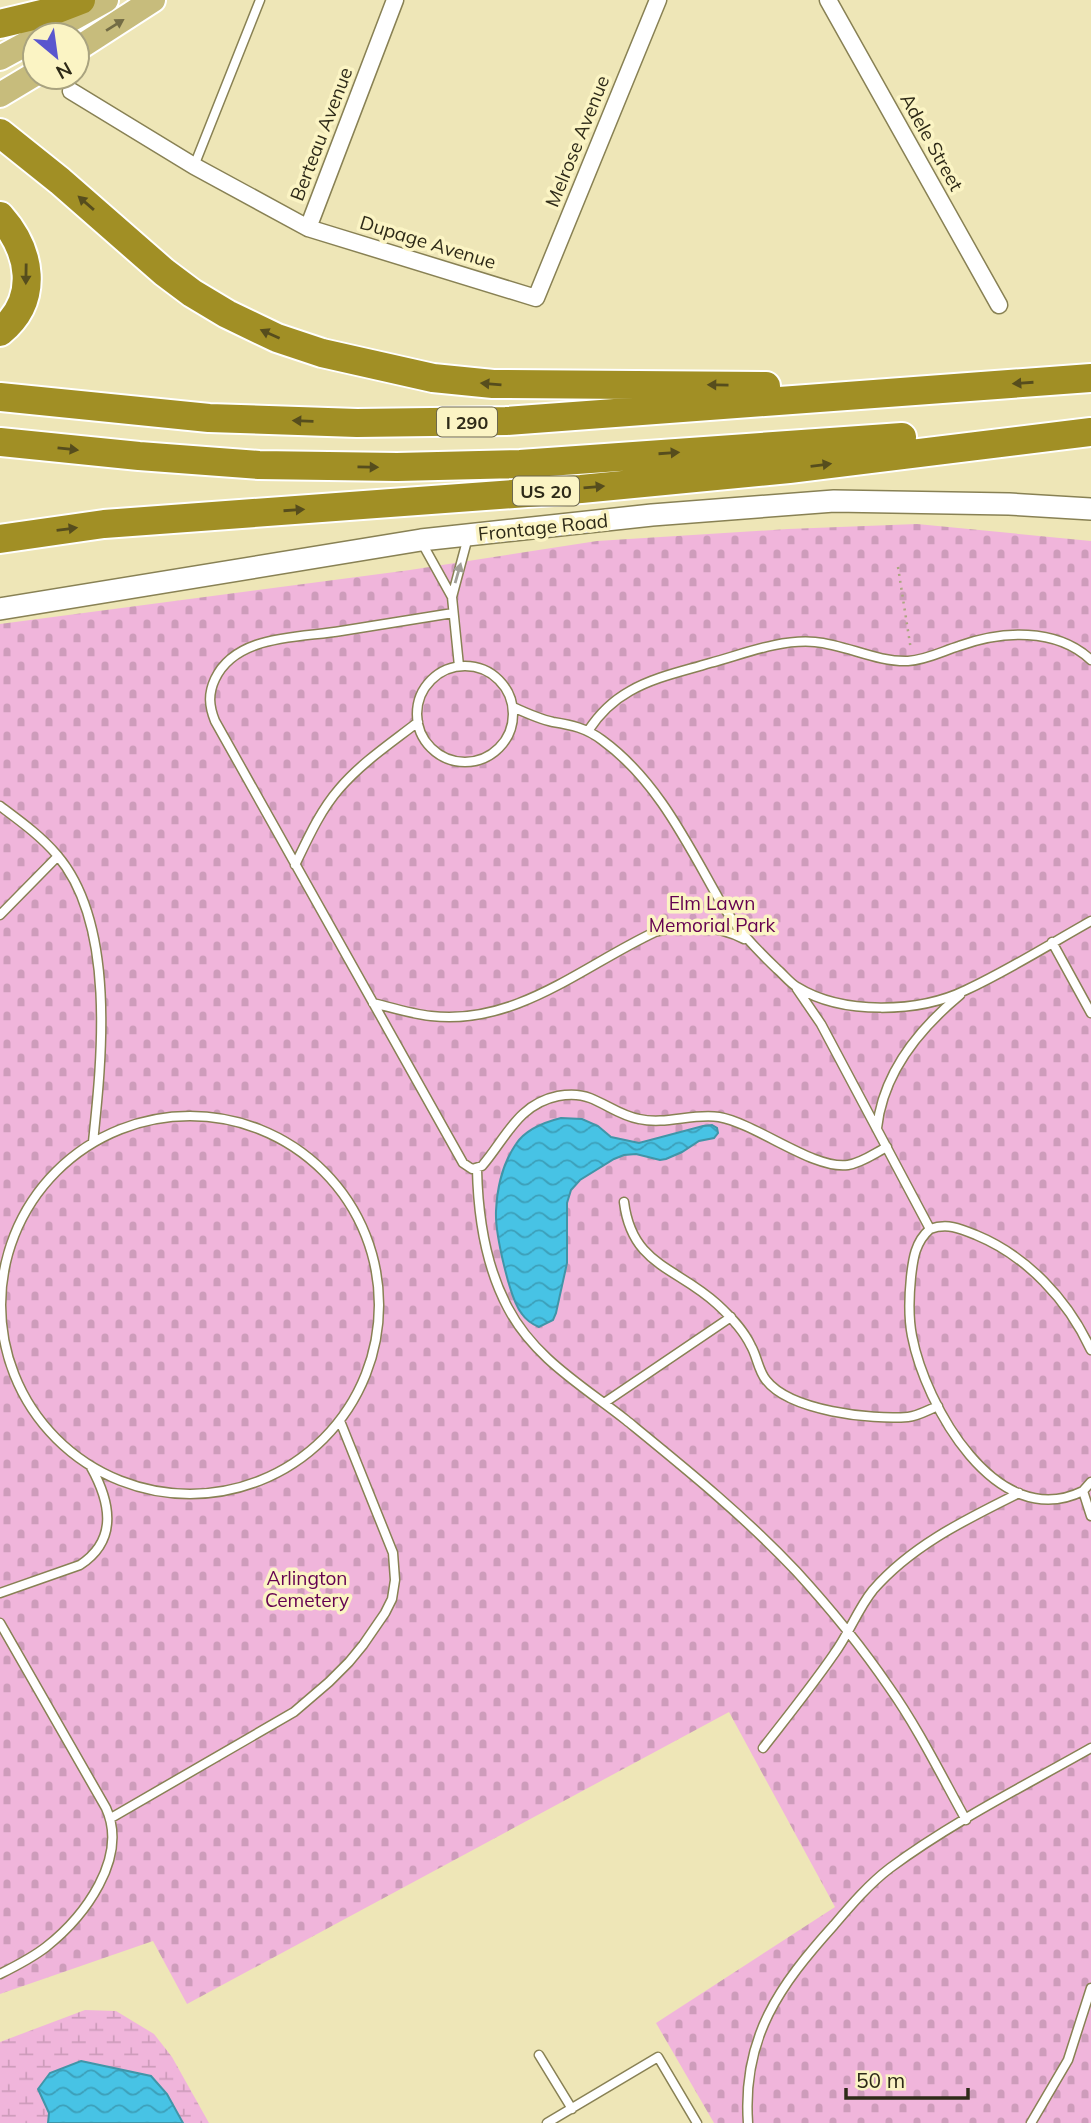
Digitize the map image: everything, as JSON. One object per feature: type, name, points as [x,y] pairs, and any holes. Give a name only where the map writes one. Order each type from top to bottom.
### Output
[{"type":"highway","points":[[0,24],[50,12],[81,0]]},
{"type":"highway","points":[[7,138],[192,293],[265,332],[322,353],[433,378],[493,384],[933,389]]},
{"type":"highway","points":[[0,216],[12,230],[27,265],[23,298],[15,314],[0,332]]},
{"type":"highway","name":"I 290","points":[[0,397],[209,418],[358,423],[506,421],[1091,378]]},
{"type":"highway","name":"I 290","points":[[0,442],[259,465],[397,467],[520,464],[1091,423]]},
{"type":"highway","name":"US 20","points":[[0,539],[104,524],[581,488],[789,469],[1091,432]]},
{"type":"main road","points":[[68,21],[106,0]]},
{"type":"main road","points":[[91,40],[153,0]]},
{"type":"main road","points":[[0,58],[21,47]]},
{"type":"main road","points":[[0,95],[21,82]]},
{"type":"street","name":"Berteau Avenue","points":[[194,166],[308,228],[395,0]]},
{"type":"street","name":"Melrose Avenue","points":[[536,298],[657,0]]},
{"type":"street","name":"Adele Street","points":[[828,0],[999,305]]},
{"type":"street","points":[[71,91],[194,166]]},
{"type":"street","name":"Dupage Avenue","points":[[308,228],[536,298]]},
{"type":"street","name":"Frontage Road","points":[[0,609],[421,540],[652,515],[834,501],[1009,504],[1091,509]]},
{"type":"lane","points":[[194,166],[260,0]]},
{"type":"lane","points":[[459,666],[452,597],[469,535]]},
{"type":"lane","points":[[421,540],[452,597]]},
{"type":"lane","points":[[453,613],[262,643],[238,654],[218,673],[209,697],[215,721],[463,1163],[467,1167],[477,1169]]},
{"type":"lane","points":[[588,731],[601,712],[630,691],[672,674],[768,646],[813,642],[871,657],[913,661],[981,639],[1018,635],[1064,643],[1091,660]]},
{"type":"lane","points":[[459,666],[478,667],[499,678],[506,687],[513,707],[513,725],[504,743],[488,757],[468,762],[459,762],[440,755],[425,741],[418,722],[418,705],[426,687],[439,674],[459,666]]},
{"type":"lane","points":[[513,707],[588,731],[621,756],[658,796],[691,847],[736,927],[746,940],[795,986],[821,1024],[930,1229]]},
{"type":"lane","points":[[296,864],[313,828],[339,789],[372,757],[418,722]]},
{"type":"lane","points":[[0,806],[45,842],[58,856],[78,888],[85,906],[95,951],[101,1040],[93,1142]]},
{"type":"lane","points":[[0,915],[58,856]]},
{"type":"lane","points":[[795,986],[819,998],[861,1007],[937,1001],[965,991],[1091,921]]},
{"type":"lane","points":[[373,1003],[434,1017],[482,1014],[534,997],[656,932],[673,927],[729,931],[746,940]]},
{"type":"lane","points":[[1052,942],[1091,1013]]},
{"type":"lane","points":[[877,1128],[879,1110],[894,1070],[924,1029],[965,991]]},
{"type":"lane","points":[[477,1169],[487,1160],[520,1115],[544,1100],[567,1095],[590,1098],[625,1115],[646,1121],[660,1122],[706,1116],[733,1121],[816,1158],[841,1165],[863,1160],[887,1147]]},
{"type":"lane","points":[[201,1116],[239,1122],[280,1138],[320,1166],[349,1201],[368,1240],[378,1279],[379,1314],[374,1349],[362,1385],[340,1421],[313,1449],[278,1473],[240,1488],[202,1494],[165,1493],[128,1485],[91,1467],[59,1443],[33,1412],[14,1376],[3,1339],[1,1302],[4,1253],[34,1199],[57,1171],[93,1142],[125,1128],[164,1118],[201,1116]]},
{"type":"lane","points":[[477,1169],[482,1232],[508,1308],[530,1338],[561,1372],[704,1482],[795,1571],[847,1632],[906,1713],[966,1819]]},
{"type":"lane","points":[[624,1202],[633,1237],[642,1250],[696,1287],[731,1317],[751,1344],[764,1379],[784,1395],[825,1409],[863,1415],[909,1417],[938,1406]]},
{"type":"lane","points":[[1091,1350],[1088,1337],[1055,1293],[1014,1256],[983,1238],[953,1226],[942,1225],[922,1235],[913,1258],[909,1309],[912,1336],[919,1361],[950,1428],[978,1465],[1006,1487],[1019,1493],[1038,1498],[1074,1496],[1091,1482]]},
{"type":"lane","points":[[604,1403],[731,1317]]},
{"type":"lane","points":[[111,1818],[294,1712],[349,1662],[386,1613],[392,1599],[395,1580],[393,1553],[340,1421]]},
{"type":"lane","points":[[0,1593],[80,1565],[102,1544],[106,1536],[107,1517],[102,1490],[91,1467]]},
{"type":"lane","points":[[1083,1491],[1091,1516]]},
{"type":"lane","points":[[763,1748],[835,1654],[873,1590],[925,1544],[1019,1493]]},
{"type":"lane","points":[[0,1623],[111,1818],[113,1842],[96,1890],[86,1905],[49,1945],[0,1974]]},
{"type":"lane","points":[[748,2123],[750,2070],[772,2005],[822,1938],[874,1881],[966,1819],[1091,1748]]},
{"type":"lane","points":[[1031,2123],[1068,2060],[1091,1988]]},
{"type":"lane","points":[[539,2055],[572,2109]]},
{"type":"lane","points":[[547,2123],[658,2057],[697,2123]]},
{"type":"path","points":[[898,567],[913,661]]},
{"type":"green space","name":"Elm Lawn Memorial Park","points":[[917,524],[1091,541],[1091,2123],[714,2123],[656,2023],[835,1907],[729,1712],[187,2004],[153,1941],[0,1994],[0,624],[410,570],[597,541]]},
{"type":"green space","points":[[85,2010],[116,2011],[154,2034],[172,2057],[209,2123],[0,2123],[0,2042]]},
{"type":"water","points":[[561,1118],[582,1119],[598,1126],[611,1137],[639,1143],[703,1126],[712,1125],[717,1128],[718,1133],[714,1138],[699,1141],[666,1159],[636,1154],[624,1155],[580,1180],[571,1190],[567,1203],[567,1263],[556,1313],[553,1320],[539,1327],[524,1316],[512,1294],[500,1249],[496,1221],[497,1202],[504,1167],[516,1144],[536,1127]]},
{"type":"water","points":[[81,2061],[151,2076],[167,2094],[183,2123],[48,2123],[49,2113],[38,2089],[50,2073]]},
{"type":"park label","name":"Arlington Cemetery","points":[[307,1589]]}]
